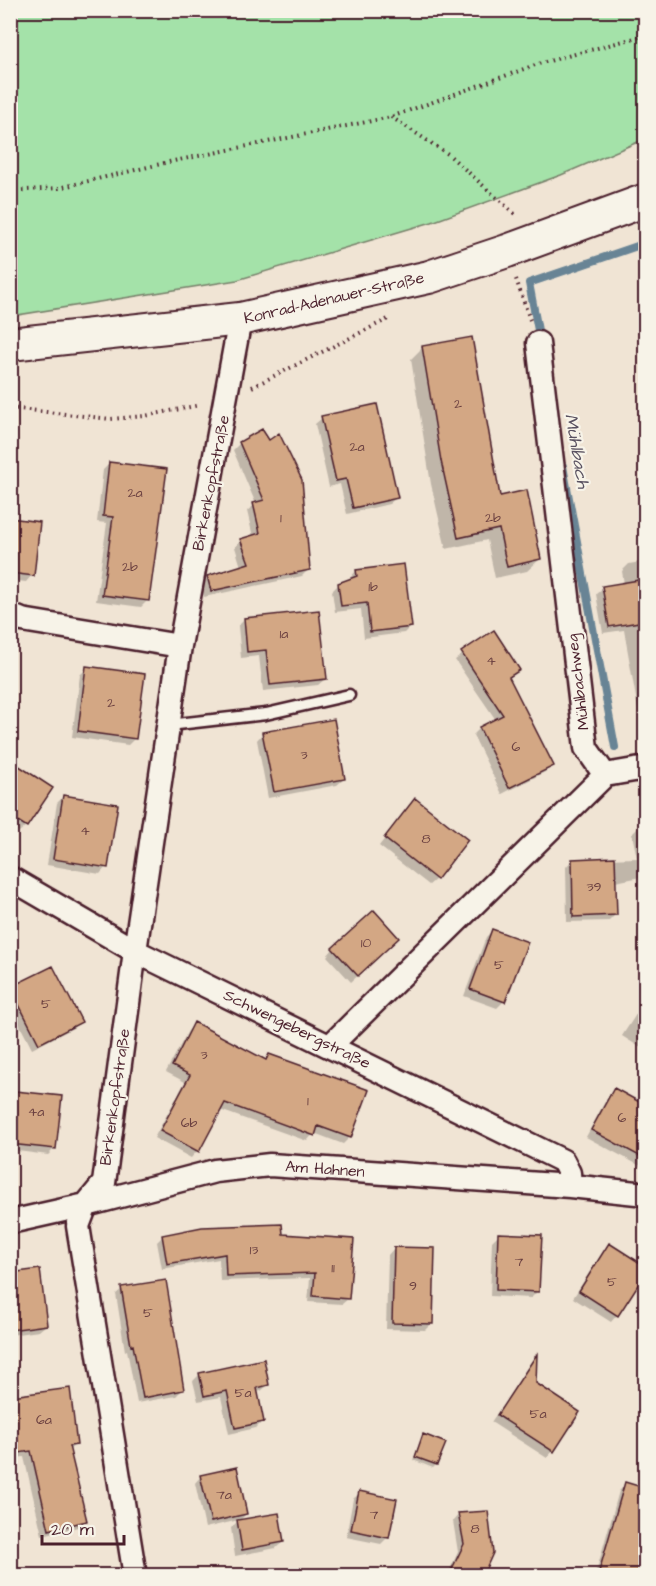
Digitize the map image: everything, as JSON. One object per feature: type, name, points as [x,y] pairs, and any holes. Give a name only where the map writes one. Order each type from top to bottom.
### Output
[{"type":"main road","name":"Konrad-Adenauer-Straße","points":[[10,344],[240,319],[429,277],[645,200]]},
{"type":"street","name":"Birkenkopfstraße","points":[[135,1575],[78,1226],[86,1204],[104,1183],[135,951],[180,646],[227,400],[240,319]]},
{"type":"street","name":"Mühlbachweg","points":[[538,343],[586,748],[605,775]]},
{"type":"street","points":[[10,615],[22,620],[180,646]]},
{"type":"street","points":[[331,1045],[605,775],[645,768]]},
{"type":"street","name":"Schwengebergstraße","points":[[10,878],[135,951],[331,1045],[563,1161],[570,1173],[570,1186]]},
{"type":"street","name":"Am Hahnen","points":[[10,1222],[215,1171],[270,1165],[570,1186],[645,1194]]},
{"type":"lane","points":[[169,725],[266,714],[349,695]]},
{"type":"path","points":[[10,190],[59,188],[180,160],[391,117],[538,64],[645,35]]},
{"type":"path","points":[[391,117],[448,154],[541,238]]},
{"type":"path","points":[[507,251],[538,343]]},
{"type":"path","points":[[10,408],[111,419],[145,416],[227,400],[341,340],[392,317]]},
{"type":"green space","points":[[11,10],[645,11],[645,139],[561,175],[432,222],[237,280],[11,316]]},
{"type":"building","points":[[472,337],[500,496],[527,490],[541,559],[507,567],[499,529],[458,538],[441,461],[422,346]]},
{"type":"building","points":[[377,404],[398,498],[353,508],[346,479],[336,481],[321,416]]},
{"type":"building","points":[[262,429],[269,440],[279,433],[302,480],[310,570],[211,591],[207,576],[249,563],[240,539],[260,533],[253,503],[264,500],[239,442]]},
{"type":"building","points":[[109,462],[167,469],[149,601],[102,595],[113,517],[103,516]]},
{"type":"building","points":[[10,518],[40,522],[34,576],[10,573]]},
{"type":"building","points":[[404,564],[412,627],[370,632],[367,603],[341,606],[338,583],[357,576],[356,570]]},
{"type":"building","points":[[645,579],[645,621],[609,627],[602,586]]},
{"type":"building","points":[[319,610],[327,679],[270,685],[266,650],[247,652],[244,618]]},
{"type":"building","points":[[494,630],[520,670],[509,677],[554,766],[509,788],[479,727],[503,715],[461,652]]},
{"type":"building","points":[[86,666],[145,674],[136,739],[78,731]]},
{"type":"building","points":[[334,719],[345,779],[274,792],[262,732]]},
{"type":"building","points":[[10,760],[53,788],[27,827],[10,816]]},
{"type":"building","points":[[63,795],[118,804],[108,868],[53,859]]},
{"type":"building","points":[[415,798],[468,840],[437,880],[384,838]]},
{"type":"building","points":[[615,857],[617,915],[573,917],[572,859]]},
{"type":"building","points":[[374,910],[399,938],[358,976],[332,948]]},
{"type":"building","points":[[492,929],[528,942],[505,1002],[470,989]]},
{"type":"building","points":[[53,966],[82,1022],[39,1044],[10,987]]},
{"type":"building","points":[[194,1022],[266,1060],[269,1054],[369,1090],[351,1138],[318,1126],[315,1136],[225,1103],[199,1152],[160,1131],[190,1075],[172,1066]]},
{"type":"building","points":[[614,1088],[645,1105],[645,1159],[591,1130]]},
{"type":"building","points":[[15,1091],[62,1096],[56,1149],[10,1144]]},
{"type":"building","points":[[282,1224],[283,1234],[354,1239],[349,1299],[313,1296],[315,1273],[226,1276],[225,1254],[167,1264],[162,1235],[202,1227]]},
{"type":"building","points":[[498,1233],[542,1235],[539,1292],[496,1290]]},
{"type":"building","points":[[609,1243],[645,1266],[645,1274],[618,1316],[579,1291]]},
{"type":"building","points":[[394,1247],[435,1248],[433,1324],[392,1323]]},
{"type":"building","points":[[40,1269],[47,1325],[10,1330],[10,1273]]},
{"type":"building","points":[[166,1280],[184,1390],[143,1398],[121,1287]]},
{"type":"building","points":[[537,1354],[536,1383],[580,1412],[554,1452],[497,1415]]},
{"type":"building","points":[[264,1359],[269,1385],[257,1388],[264,1422],[235,1428],[227,1391],[204,1396],[199,1373]]},
{"type":"building","points":[[70,1388],[77,1445],[69,1446],[87,1521],[49,1530],[31,1451],[19,1453],[12,1396]]},
{"type":"building","points":[[423,1434],[446,1443],[437,1465],[415,1457]]},
{"type":"building","points":[[237,1467],[247,1514],[211,1522],[200,1475]]},
{"type":"building","points":[[625,1482],[645,1488],[645,1575],[598,1575]]},
{"type":"building","points":[[359,1491],[397,1499],[389,1538],[351,1530]]},
{"type":"building","points":[[488,1511],[493,1553],[483,1575],[449,1575],[464,1544],[458,1513]]},
{"type":"building","points":[[279,1513],[284,1542],[242,1550],[237,1520]]},
{"type":"waterway","name":"Mühlbach","points":[[540,341],[529,283],[646,243]]},
{"type":"waterway","name":"Mühlbach","points":[[563,466],[615,747]]}]
